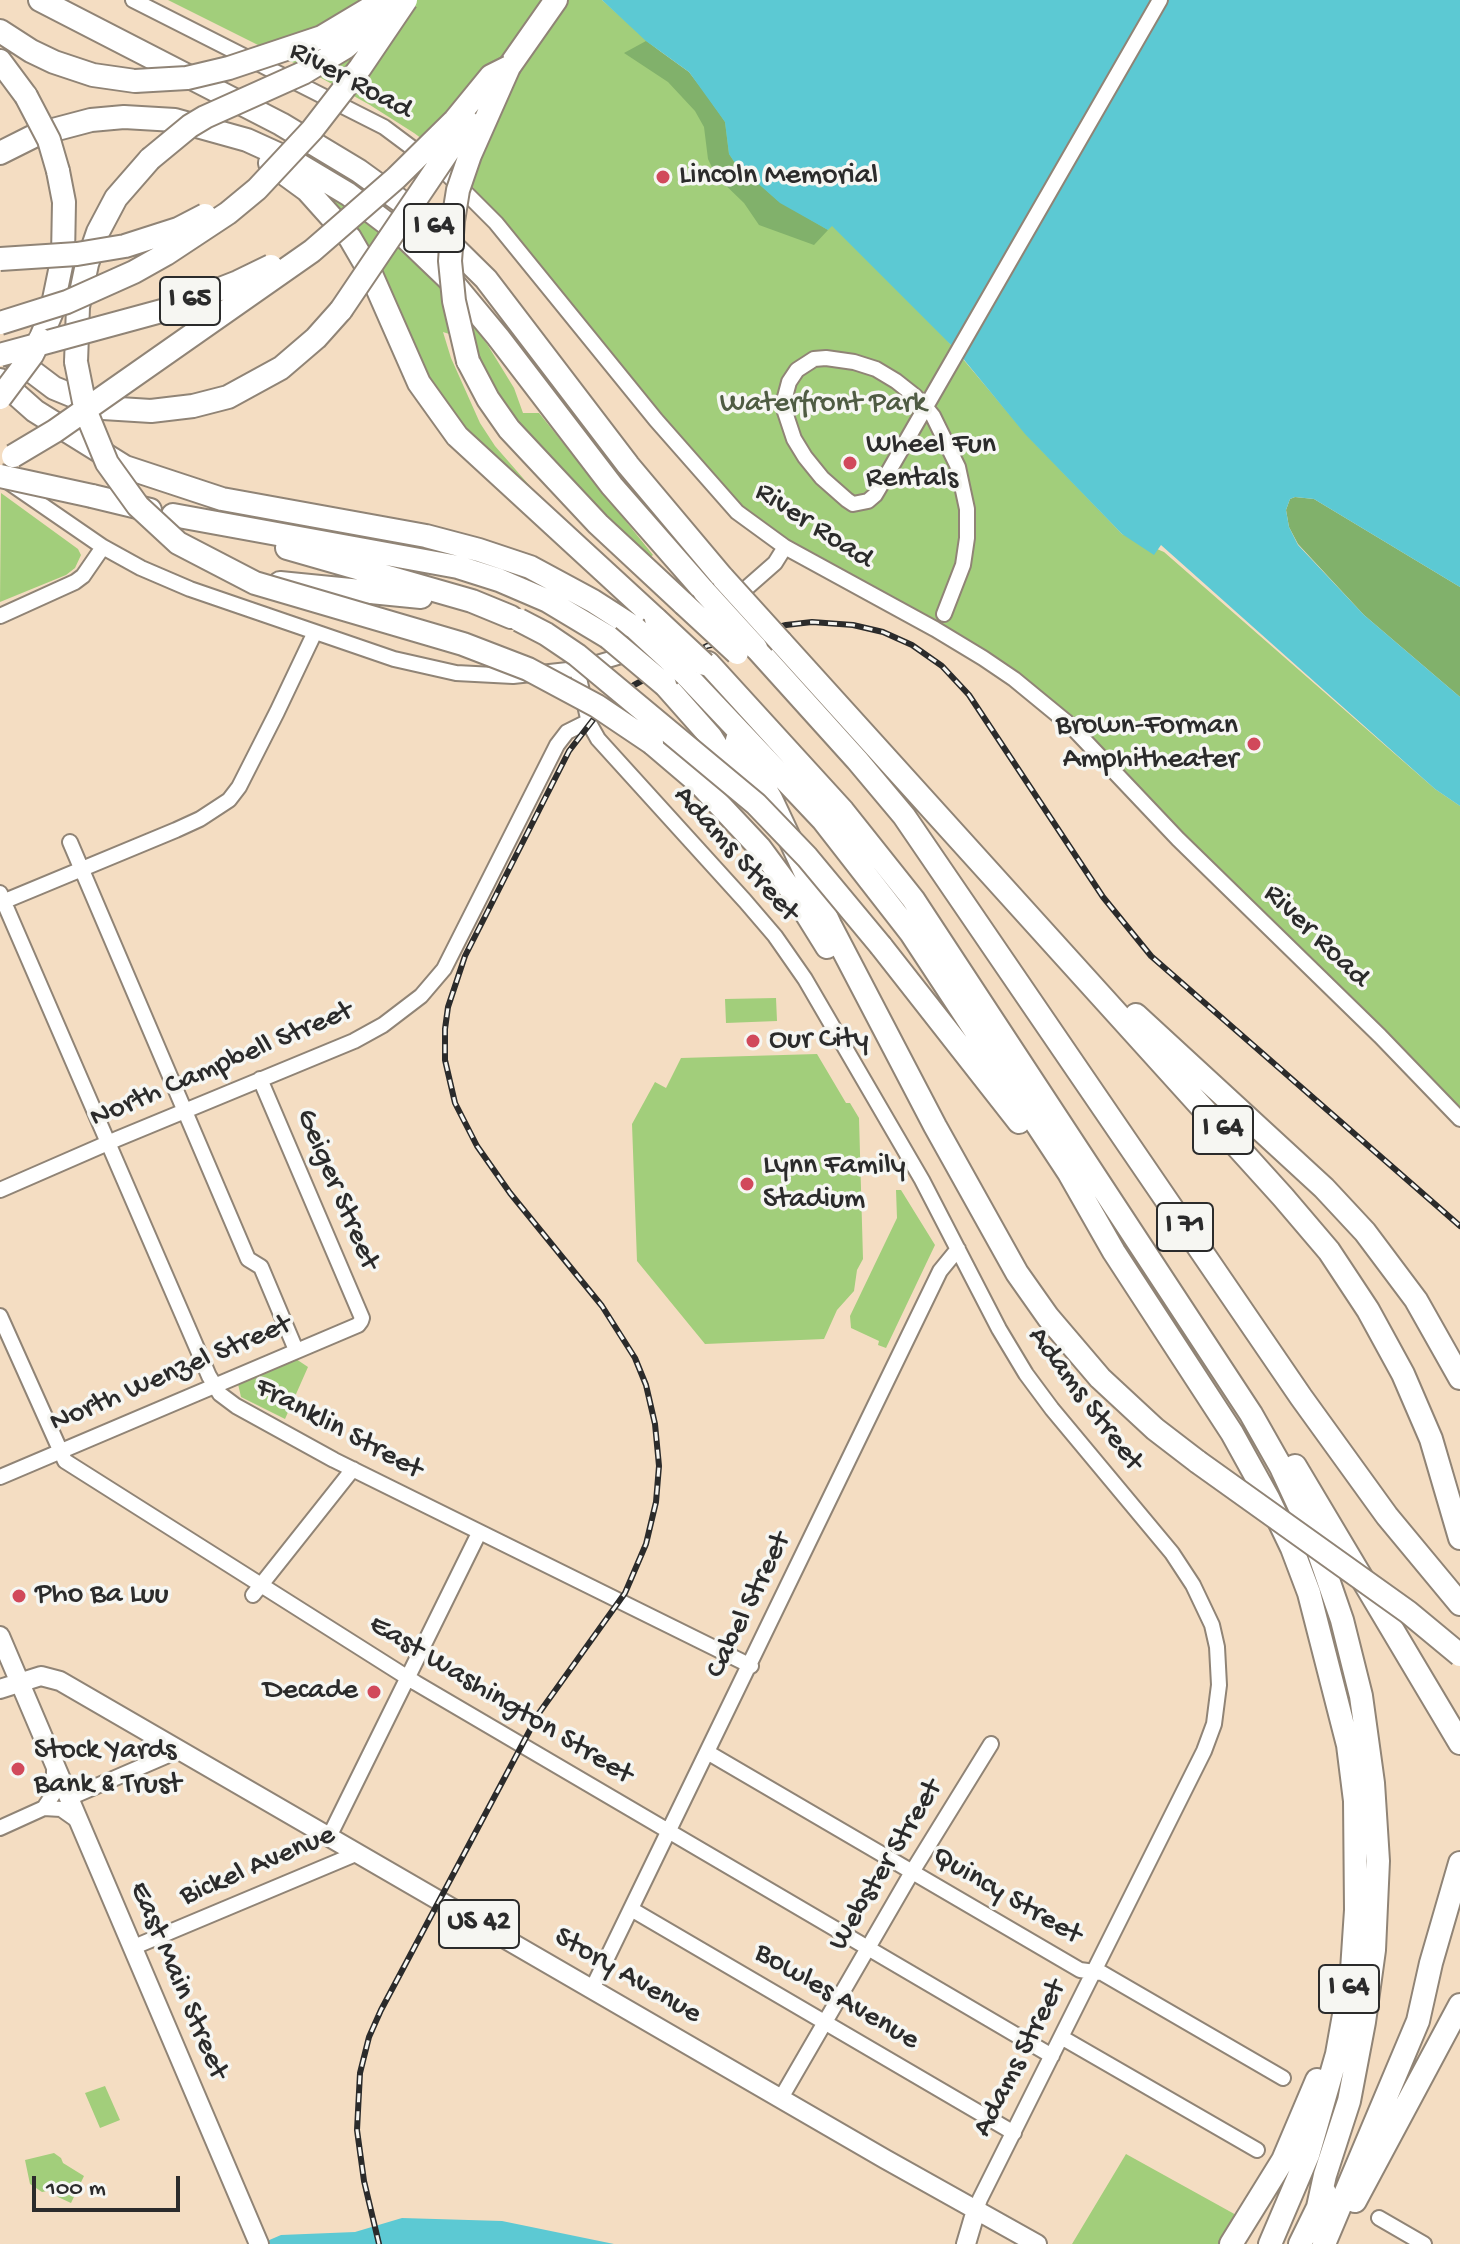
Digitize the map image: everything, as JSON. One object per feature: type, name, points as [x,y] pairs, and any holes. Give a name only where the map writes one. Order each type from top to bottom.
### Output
[{"type":"highway","name":"I 64","points":[[40,0],[281,124],[359,171],[424,218],[486,279],[628,465],[723,578],[1329,1251],[1368,1310],[1408,1385],[1435,1450],[1460,1538]]},
{"type":"highway","points":[[0,31],[54,62],[93,75],[135,81],[187,78],[229,68],[322,37],[386,0]]},
{"type":"highway","points":[[386,0],[377,20],[346,47],[303,73],[198,122],[150,159],[116,198],[98,232],[87,264],[78,307],[76,362],[91,430],[107,463],[126,492],[164,533],[193,553],[255,583],[494,655],[561,685],[652,743],[699,783],[760,848],[806,913],[935,1126]]},
{"type":"highway","name":"I 65","points":[[0,323],[67,302],[166,254],[228,213],[257,189],[337,99],[406,0]]},
{"type":"highway","name":"I 65","points":[[0,355],[134,320],[204,296],[270,267],[364,208],[455,120],[491,76],[509,67],[556,0]]},
{"type":"highway","points":[[0,61],[26,96],[49,140],[64,202],[63,256],[54,304],[32,355],[0,398]]},
{"type":"highway","points":[[0,345],[18,363],[54,388],[103,408],[151,411],[228,397],[281,368],[316,338],[341,310],[455,140],[509,67]]},
{"type":"highway","points":[[509,67],[458,190],[450,261],[454,301],[468,361],[486,403],[509,441],[669,613],[705,670],[843,811],[896,877],[1164,1278],[1251,1414],[1291,1488],[1327,1574],[1361,1696],[1373,1783],[1378,1876],[1374,1950],[1349,2101],[1318,2207]]},
{"type":"highway","points":[[0,156],[38,134],[91,120],[124,117],[175,120],[228,133],[256,144],[291,160],[348,194],[397,230],[454,284],[612,486],[704,591],[746,650]]},
{"type":"highway","points":[[0,156],[74,130],[111,125],[155,125],[223,141],[256,155],[292,177],[331,214],[361,255],[419,383],[443,419],[481,459],[669,613],[746,650]]},
{"type":"highway","points":[[0,259],[77,254],[143,241],[178,229],[215,210],[282,162]]},
{"type":"highway","points":[[0,461],[55,431],[282,272],[364,208]]},
{"type":"highway","name":"I 64","points":[[0,380],[35,411],[125,467],[222,499],[426,536],[479,550],[530,567],[593,601],[705,670],[722,711],[823,820],[890,904],[1069,1173],[1114,1252],[1226,1423],[1281,1522],[1309,1593],[1348,1745],[1355,1801],[1356,1910],[1352,1970],[1337,2054],[1302,2172],[1270,2244]]},
{"type":"highway","points":[[0,475],[173,515],[472,601],[515,618],[577,655],[716,768],[807,857],[999,1095],[1114,1252]]},
{"type":"highway","points":[[173,515],[458,567],[548,601],[608,637],[665,685],[697,719],[724,756],[778,847],[846,980]]},
{"type":"highway","points":[[225,569],[282,584],[446,600],[515,618]]},
{"type":"highway","name":"I 71","points":[[746,650],[950,881],[1348,1464],[1460,1604]]},
{"type":"highway","points":[[722,711],[771,799],[830,925],[935,1126],[1005,1254],[1048,1317],[1117,1395],[1198,1462],[1408,1612],[1460,1655]]},
{"type":"highway","points":[[903,775],[1144,1022],[1343,1208],[1407,1287],[1460,1378]]},
{"type":"highway","points":[[1164,1278],[1214,1338],[1251,1394],[1460,1743]]},
{"type":"highway","points":[[1231,2244],[1289,2147],[1319,2073],[1334,2017],[1344,1954],[1349,1885],[1347,1808],[1339,1740],[1341,1723]]},
{"type":"highway","name":"I 64","points":[[1300,2244],[1431,1963],[1460,1863]]},
{"type":"highway","points":[[1324,2244],[1418,2021],[1431,1963]]},
{"type":"highway","points":[[1332,2244],[1460,2005]]},
{"type":"main road","points":[[0,1636],[20,1681],[0,1689]]},
{"type":"main road","name":"Story Avenue","points":[[20,1681],[41,1676],[60,1681],[1037,2244]]},
{"type":"main road","name":"East Main Street","points":[[20,1681],[258,2243]]},
{"type":"main road","points":[[966,2244],[976,2210]]},
{"type":"street","name":"River Road","points":[[133,0],[384,127],[447,174],[496,223],[718,493],[756,528],[951,638],[1014,679],[1070,725],[1178,839],[1380,1036],[1460,1119]]},
{"type":"street","points":[[944,614],[963,565],[967,509],[958,467],[933,416],[929,411],[924,406],[906,388],[886,374],[844,360],[820,358],[803,365],[792,375],[785,397],[790,430],[811,466],[834,489],[853,504],[864,503],[878,490],[925,409],[932,395],[1160,0]]},
{"type":"street","points":[[0,475],[103,547],[166,579],[394,659],[456,673],[513,676],[577,669],[628,654],[705,618],[740,595],[775,563],[785,547]]},
{"type":"street","points":[[0,616],[75,582],[83,576],[103,547]]},
{"type":"street","points":[[1,899],[200,819],[233,797],[315,632]]},
{"type":"street","name":"Adams Street","points":[[577,669],[589,721],[598,739],[775,936],[821,1004],[922,1180],[999,1329],[1038,1392],[1187,1575],[1207,1613],[1217,1647],[1219,1698],[1204,1751],[976,2210]]},
{"type":"street","name":"North Campbell Street","points":[[0,1190],[367,1035],[434,984],[557,745],[567,732],[589,721]]},
{"type":"street","points":[[70,842],[248,1259],[261,1267],[296,1350]]},
{"type":"street","name":"Franklin Street","points":[[1,899],[220,1394],[236,1406],[353,1469],[751,1666]]},
{"type":"street","name":"Geiger Street","points":[[260,1079],[361,1321]]},
{"type":"street","name":"Cabel Street","points":[[592,1989],[940,1271],[958,1249]]},
{"type":"street","name":"East Washington Street","points":[[0,1316],[65,1461],[256,1590],[1052,2056]]},
{"type":"street","name":"North Wenzel Street","points":[[0,1477],[358,1325],[361,1321]]},
{"type":"street","points":[[256,1590],[353,1469]]},
{"type":"street","points":[[329,1837],[479,1533]]},
{"type":"street","name":"Webster Street","points":[[781,2098],[912,1872],[991,1744]]},
{"type":"street","points":[[69,1798],[180,1750]]},
{"type":"street","name":"Quincy Street","points":[[707,1752],[1080,1970],[1102,1973],[1283,2078]]},
{"type":"street","points":[[44,1808],[54,1793],[54,1763]]},
{"type":"street","points":[[0,1828],[44,1808],[61,1809],[78,1821]]},
{"type":"street","name":"Bickel Avenue","points":[[134,1947],[358,1853]]},
{"type":"street","name":"Bowles Avenue","points":[[631,1909],[1014,2133]]},
{"type":"street","points":[[1061,2037],[1257,2150]]},
{"type":"street","points":[[1379,2218],[1424,2244]]},
{"type":"green space","name":"Waterfront Park","points":[[168,0],[602,0],[658,50],[946,339],[1026,434],[1122,534],[1164,552],[1435,789],[1460,806],[1460,1121],[1038,698],[785,547],[718,493],[496,223],[460,167],[370,105]]},
{"type":"green space","points":[[646,41],[689,72],[706,94],[725,122],[729,154],[735,163],[777,200],[828,230],[814,245],[759,225],[744,203],[716,176],[708,159],[704,127],[695,111],[668,82],[624,53]]},
{"type":"green space","points":[[322,189],[350,205],[432,273],[487,344],[514,388],[523,413],[539,413],[653,555],[649,558],[544,464],[482,371],[474,342],[443,332],[480,423],[495,446],[556,516],[486,454],[436,394]]},
{"type":"green space","points":[[1,493],[78,549],[81,555],[75,568],[66,575],[0,602]]},
{"type":"green space","points":[[1290,499],[1314,499],[1460,587],[1460,697],[1364,615],[1298,544],[1289,527],[1286,510]]},
{"type":"green space","points":[[776,998],[777,1021],[726,1023],[725,999]]},
{"type":"green space","name":"Lynn Family Stadium","points":[[817,1054],[846,1103],[850,1103],[859,1118],[863,1259],[857,1270],[854,1291],[837,1310],[824,1339],[705,1344],[637,1261],[632,1124],[655,1082],[666,1088],[681,1058]]},
{"type":"green space","points":[[896,1190],[901,1190],[935,1245],[886,1348],[878,1345],[879,1341],[851,1328],[850,1316],[897,1218]]},
{"type":"green space","points":[[296,1359],[308,1367],[285,1419],[241,1397],[238,1384]]},
{"type":"green space","points":[[105,2086],[120,2120],[100,2128],[85,2093]]},
{"type":"green space","points":[[54,2153],[63,2163],[84,2176],[71,2203],[58,2197],[53,2190],[42,2192],[30,2184],[25,2160]]},
{"type":"green space","points":[[1126,2154],[1238,2216],[1220,2244],[1072,2244]]},
{"type":"water","points":[[602,0],[1460,0],[1460,587],[1314,499],[1295,497],[1290,499],[1286,510],[1289,527],[1298,545],[1364,615],[1460,697],[1460,806],[1435,789],[1161,545],[1154,555],[1122,534],[1025,434],[956,350],[832,226],[828,230],[780,203],[735,163],[729,154],[725,122],[689,72],[646,41]]},
{"type":"water","points":[[402,2218],[502,2221],[614,2244],[260,2244],[281,2235],[355,2232]]},
{"type":"railway","points":[[379,2244],[364,2181],[357,2130],[360,2073],[369,2037],[539,1713],[625,1593],[646,1544],[656,1502],[659,1466],[655,1424],[646,1385],[635,1358],[602,1306],[510,1193],[477,1146],[455,1103],[445,1060],[448,1007],[465,956],[569,751],[596,716],[634,685],[707,646],[786,625],[812,622],[853,625],[883,632],[912,645],[942,666],[969,695],[1103,897],[1151,956],[1460,1226]]},
{"type":"place","name":"Lincoln Memorial","points":[[663,177]]},
{"type":"place","name":"Wheel Fun Rentals","points":[[850,463]]},
{"type":"place","name":"Brown-Forman Amphitheater","points":[[1254,744]]},
{"type":"place","name":"Our City","points":[[753,1041]]},
{"type":"place","name":"Lynn Family Stadium","points":[[747,1184]]},
{"type":"place","name":"Pho Ba Luu","points":[[19,1596]]},
{"type":"place","name":"Decade","points":[[374,1692]]},
{"type":"place","name":"Stock Yards Bank & Trust","points":[[18,1769]]}]
